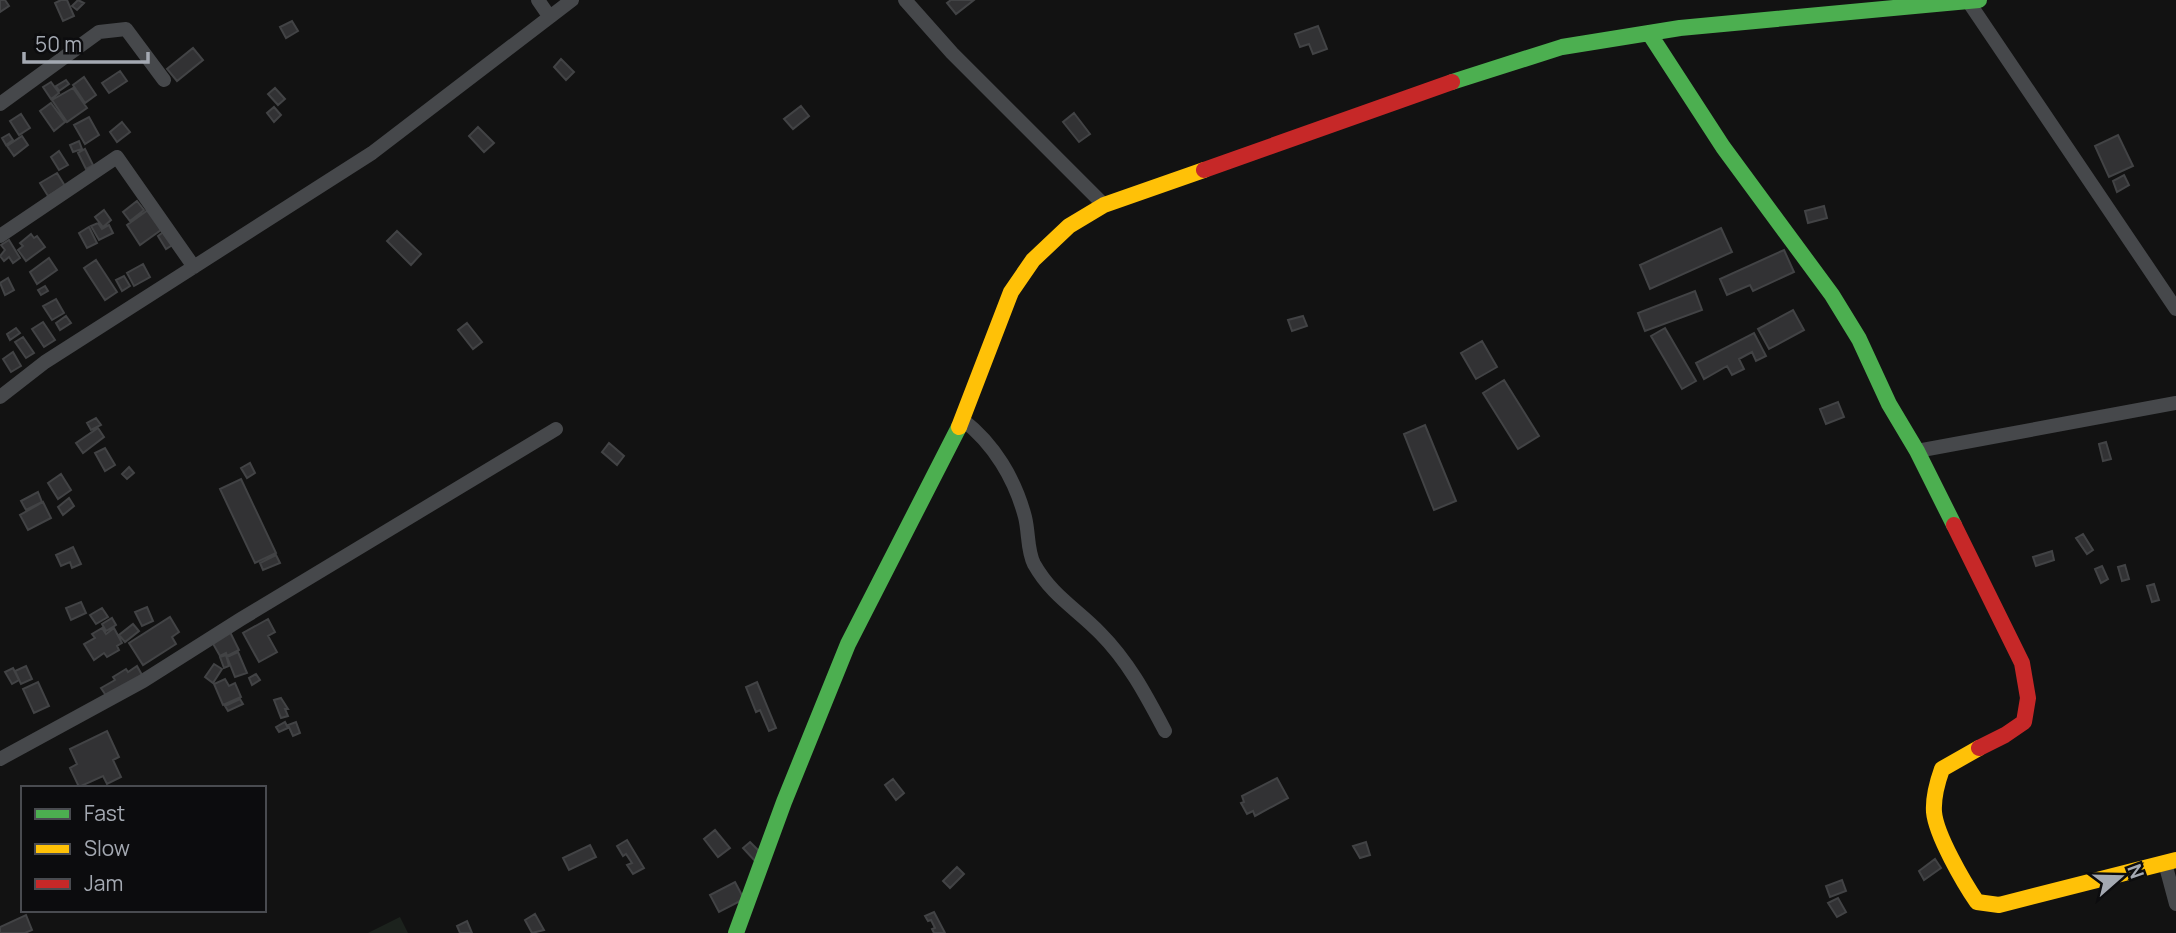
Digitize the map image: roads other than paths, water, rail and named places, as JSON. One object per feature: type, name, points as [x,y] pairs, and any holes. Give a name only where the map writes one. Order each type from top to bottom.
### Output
[{"type":"street","points":[[538,0],[549,16]]},
{"type":"street","points":[[0,397],[44,362],[372,153],[572,0]]},
{"type":"street","points":[[905,0],[952,52],[1104,205]]},
{"type":"street","points":[[736,933],[784,802],[848,643],[963,420],[1011,292],[1033,260],[1069,226],[1104,205],[1562,47],[1680,28],[1974,1],[2176,309]]},
{"type":"street","points":[[0,104],[99,32],[126,29],[164,80]]},
{"type":"street","points":[[1649,33],[1723,147],[1832,295],[1859,339],[1889,404],[1917,451],[2008,630],[2022,663],[2028,698],[2024,722],[1942,769],[1935,788],[1934,815],[1959,876],[1977,902],[1999,905],[2170,862],[2176,904]]},
{"type":"street","points":[[0,236],[117,157],[194,267]]},
{"type":"street","points":[[1917,451],[2176,403]]},
{"type":"street","points":[[963,420],[981,434],[998,455],[1025,516],[1034,563],[1059,599],[1100,633],[1121,657],[1142,687],[1165,731]]},
{"type":"street","points":[[0,759],[144,681],[241,619],[555,429]]}]
